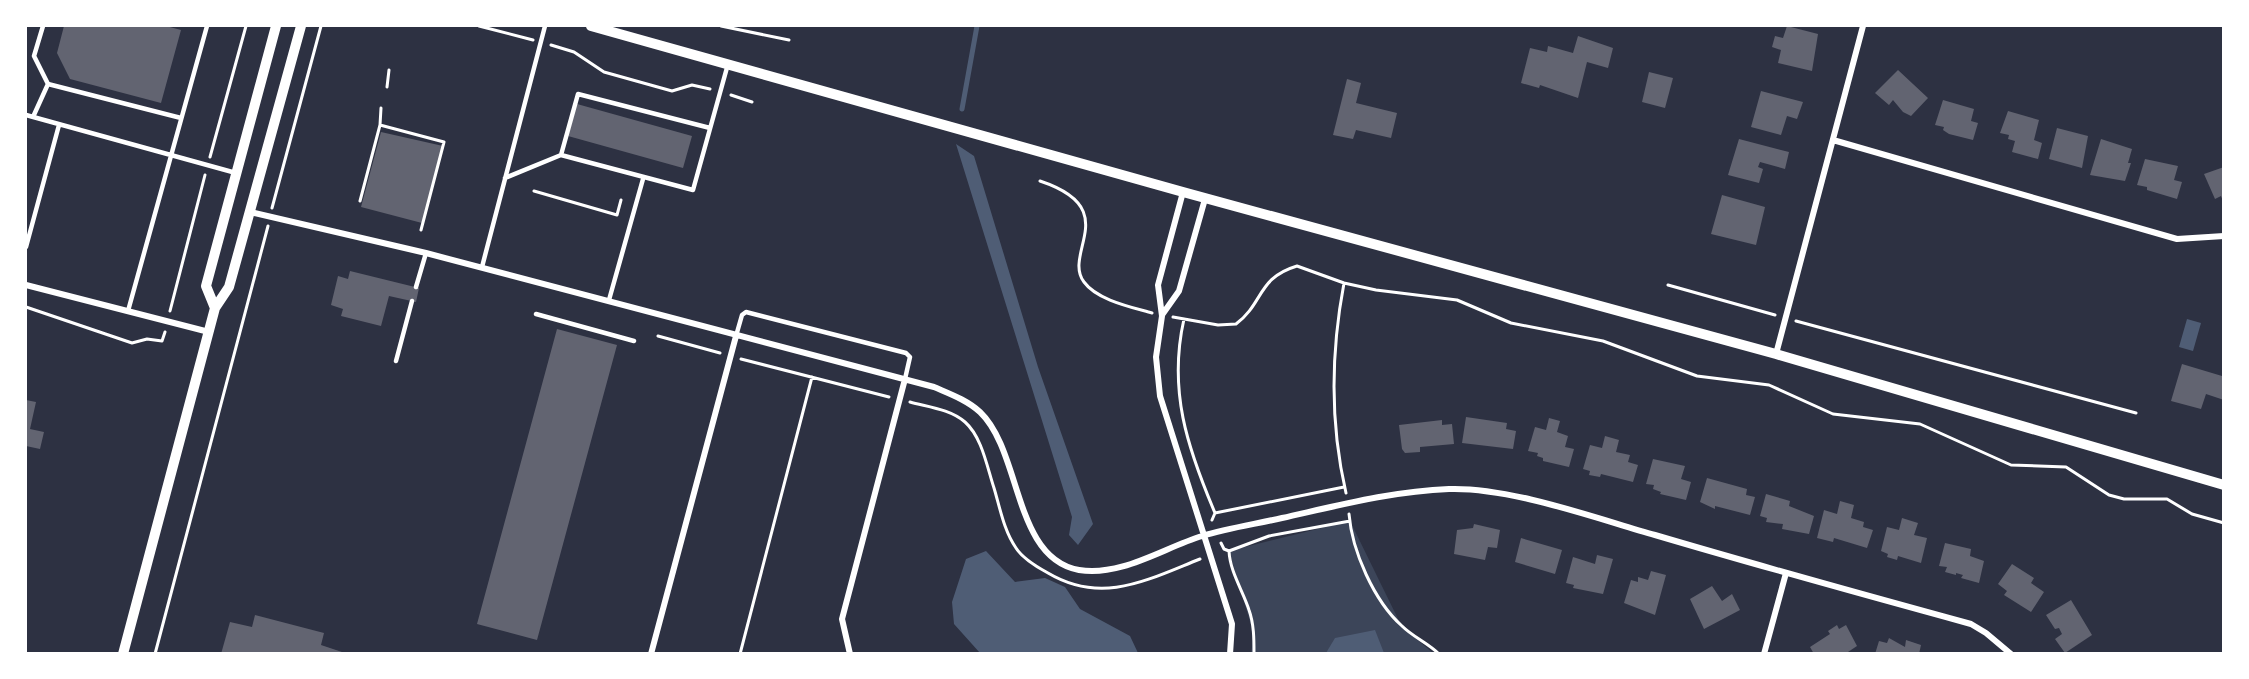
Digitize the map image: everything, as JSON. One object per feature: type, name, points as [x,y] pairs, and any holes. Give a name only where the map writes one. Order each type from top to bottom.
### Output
[{"type":"street","points":[[215,308],[206,286],[276,26]]},
{"type":"street","points":[[123,654],[215,308],[229,287],[301,26]]},
{"type":"street","points":[[591,26],[1205,199],[1776,354],[2223,485]]},
{"type":"street","points":[[1776,354],[1863,26]]},
{"type":"street","points":[[1833,140],[2177,239],[2223,236]]},
{"type":"street","points":[[1182,192],[1158,285],[1162,316],[1156,357],[1160,396],[1232,624],[1230,654]]},
{"type":"street","points":[[1162,316],[1179,291],[1205,199]]},
{"type":"street","points":[[250,212],[426,253],[609,300],[736,336],[934,387],[963,399],[981,414],[1006,456],[1027,518],[1042,548],[1059,562],[1079,570],[1110,570],[1204,536],[1348,503],[1449,489],[1485,491],[1608,522],[1971,624],[2011,654]]},
{"type":"street","points":[[26,285],[209,332]]},
{"type":"street","points":[[651,654],[736,336]]},
{"type":"street","points":[[850,654],[842,619],[905,379]]},
{"type":"street","points":[[1764,654],[1786,573]]},
{"type":"lane","points":[[43,26],[34,56],[48,84],[181,118]]},
{"type":"lane","points":[[128,312],[207,26]]},
{"type":"lane","points":[[482,267],[545,26]]},
{"type":"lane","points":[[505,178],[561,155],[643,179],[693,190],[728,64]]},
{"type":"lane","points":[[33,117],[48,84]]},
{"type":"lane","points":[[561,155],[578,94],[710,128]]},
{"type":"lane","points":[[26,116],[236,173]]},
{"type":"lane","points":[[26,247],[59,125]]},
{"type":"lane","points":[[609,300],[643,179]]},
{"type":"lane","points":[[416,288],[426,253]]},
{"type":"lane","points":[[396,361],[412,301]]},
{"type":"lane","points":[[736,336],[742,315],[746,312],[906,353],[910,357],[905,379]]},
{"type":"lane","points":[[536,314],[634,341]]},
{"type":"path","points":[[26,307],[132,343],[147,339],[162,342],[246,26]]},
{"type":"path","points":[[155,654],[321,26]]},
{"type":"path","points":[[479,26],[574,52],[604,72],[672,91],[693,85],[752,102]]},
{"type":"path","points":[[721,26],[789,40]]},
{"type":"path","points":[[387,87],[389,70]]},
{"type":"path","points":[[360,201],[380,125],[381,108]]},
{"type":"path","points":[[380,125],[444,142],[421,230]]},
{"type":"path","points":[[1040,182],[1062,189],[1079,205],[1085,216],[1086,234],[1080,267],[1082,279],[1088,287],[1101,296],[1162,316],[1218,325],[1236,324],[1252,308],[1273,276],[1297,266],[1344,283],[1376,290],[1456,300],[1511,323],[1603,341],[1697,376],[1769,385],[1833,414],[1920,424],[2011,465],[2066,467],[2109,495],[2124,499],[2167,499],[2192,514],[2223,523]]},
{"type":"path","points":[[534,191],[617,215],[621,200]]},
{"type":"path","points":[[1344,283],[1335,333],[1335,408],[1350,521],[1359,553],[1387,609],[1402,627],[1439,654]]},
{"type":"path","points":[[1668,285],[2136,413]]},
{"type":"path","points":[[1184,319],[1176,368],[1179,408],[1187,438],[1215,513],[1212,520],[1216,533],[1224,549],[1229,551],[1269,536],[1350,521]]},
{"type":"path","points":[[658,336],[945,411],[967,424],[982,449],[1006,526],[1016,549],[1027,560],[1066,584],[1092,589],[1122,587],[1224,549]]},
{"type":"path","points":[[740,654],[812,377]]},
{"type":"path","points":[[1215,513],[1344,487]]},
{"type":"path","points":[[1229,551],[1229,561],[1250,612],[1254,635],[1254,654]]},
{"type":"shaded area","points":[[956,144],[974,156],[1038,367],[1093,524],[1078,545],[1069,535],[1072,517]]},
{"type":"shaded area","points":[[2187,319],[2201,323],[2193,351],[2179,347]]},
{"type":"shaded area","points":[[1350,521],[1402,627],[1433,653],[1251,653],[1254,635],[1229,551]]},
{"type":"shaded area","points":[[986,551],[1015,582],[1045,578],[1065,587],[1080,609],[1130,636],[1138,653],[980,653],[954,624],[952,602],[966,559]]},
{"type":"shaded area","points":[[1375,630],[1384,653],[1326,653],[1335,638]]},
{"type":"building","points":[[64,26],[166,26],[181,30],[161,103],[70,79],[57,53]]},
{"type":"building","points":[[1787,26],[1818,34],[1812,71],[1778,63],[1781,50],[1772,47],[1775,36],[1783,38]]},
{"type":"building","points":[[1578,36],[1613,48],[1608,68],[1587,62],[1578,98],[1540,85],[1539,88],[1521,83],[1530,48],[1547,52],[1548,46],[1573,53]]},
{"type":"building","points":[[1898,70],[1928,98],[1911,116],[1903,112],[1893,100],[1889,105],[1875,93]]},
{"type":"building","points":[[1649,72],[1673,78],[1665,108],[1642,102]]},
{"type":"building","points":[[1347,79],[1361,83],[1356,103],[1397,113],[1391,138],[1356,130],[1353,139],[1333,135]]},
{"type":"building","points":[[1761,91],[1803,102],[1797,119],[1787,116],[1781,135],[1751,127]]},
{"type":"building","points":[[1943,100],[1974,109],[1971,121],[1978,123],[1973,140],[1949,134],[1943,130],[1944,127],[1935,125]]},
{"type":"building","points":[[577,104],[692,136],[683,168],[568,136]]},
{"type":"building","points":[[2008,111],[2039,120],[2034,140],[2042,143],[2038,159],[2012,152],[2015,141],[2008,139],[2009,135],[2000,133]]},
{"type":"building","points":[[2057,128],[2088,136],[2082,168],[2049,159]]},
{"type":"building","points":[[381,132],[443,146],[422,223],[361,207]]},
{"type":"building","points":[[1739,139],[1789,152],[1785,169],[1760,162],[1758,167],[1763,169],[1759,183],[1728,175]]},
{"type":"building","points":[[2101,139],[2132,149],[2128,163],[2131,163],[2125,181],[2090,175]]},
{"type":"building","points":[[2145,159],[2178,166],[2174,180],[2182,182],[2177,199],[2137,185]]},
{"type":"building","points":[[2224,167],[2223,201],[2221,196],[2215,199],[2204,174]]},
{"type":"building","points":[[1722,195],[1765,207],[1756,245],[1711,234]]},
{"type":"building","points":[[350,271],[419,288],[416,302],[389,296],[381,326],[341,316],[343,309],[331,305],[338,276],[348,279]]},
{"type":"building","points":[[557,329],[617,345],[537,640],[477,624]]},
{"type":"building","points":[[2182,364],[2222,376],[2224,371],[2224,400],[2206,394],[2201,409],[2171,401]]},
{"type":"building","points":[[26,400],[36,402],[30,429],[44,432],[40,449],[26,446]]},
{"type":"building","points":[[1466,417],[1507,423],[1506,429],[1516,431],[1513,449],[1462,443]]},
{"type":"building","points":[[1549,418],[1560,421],[1557,432],[1568,436],[1565,447],[1574,449],[1569,467],[1543,461],[1543,458],[1537,456],[1538,453],[1528,451],[1535,427],[1546,430]]},
{"type":"building","points":[[1442,420],[1442,425],[1452,424],[1454,444],[1420,447],[1420,452],[1405,453],[1402,449],[1399,425]]},
{"type":"building","points":[[1605,436],[1619,440],[1616,452],[1630,455],[1628,462],[1638,465],[1633,482],[1601,474],[1600,477],[1589,475],[1590,471],[1583,469],[1590,445],[1602,448]]},
{"type":"building","points":[[1653,459],[1685,466],[1681,479],[1691,482],[1686,500],[1660,494],[1661,492],[1653,489],[1654,485],[1646,484]]},
{"type":"building","points":[[1707,478],[1747,489],[1746,495],[1755,497],[1750,515],[1715,506],[1715,509],[1700,502]]},
{"type":"building","points":[[1766,494],[1790,501],[1789,506],[1814,516],[1809,534],[1782,529],[1783,524],[1766,522],[1767,518],[1760,516]]},
{"type":"building","points":[[1840,501],[1854,505],[1851,518],[1864,522],[1863,527],[1873,530],[1867,548],[1834,538],[1833,542],[1817,538],[1824,510],[1837,514]]},
{"type":"building","points":[[1902,518],[1918,523],[1914,535],[1927,538],[1921,563],[1898,556],[1897,560],[1887,557],[1888,554],[1881,551],[1887,527],[1899,530]]},
{"type":"building","points":[[1474,524],[1500,530],[1497,548],[1488,547],[1485,560],[1454,554],[1457,530],[1473,528]]},
{"type":"building","points":[[1521,538],[1562,550],[1555,574],[1515,562]]},
{"type":"building","points":[[1945,543],[1971,549],[1970,556],[1984,561],[1979,583],[1961,578],[1963,575],[1945,572],[1947,567],[1939,566]]},
{"type":"building","points":[[1597,555],[1613,559],[1603,594],[1573,588],[1574,585],[1566,583],[1573,557],[1595,564]]},
{"type":"building","points":[[2012,564],[2034,578],[2031,583],[2044,592],[2031,612],[2004,595],[2007,591],[1998,584]]},
{"type":"building","points":[[1651,571],[1666,575],[1655,615],[1624,603],[1631,580],[1638,582],[1638,577],[1648,580]]},
{"type":"building","points":[[1712,586],[1722,601],[1732,594],[1740,610],[1704,629],[1690,599]]},
{"type":"building","points":[[2071,600],[2092,635],[2065,653],[2055,639],[2062,634],[2059,628],[2055,629],[2046,615]]},
{"type":"building","points":[[255,615],[324,633],[321,645],[348,654],[221,654],[230,622],[252,627]]},
{"type":"building","points":[[1837,625],[1839,629],[1846,625],[1857,646],[1845,654],[1814,654],[1810,647],[1830,634],[1828,631]]},
{"type":"building","points":[[1889,638],[1905,647],[1906,640],[1921,645],[1919,654],[1875,654],[1879,641],[1887,643]]},
{"type":"waterway","points":[[962,109],[977,26]]}]
